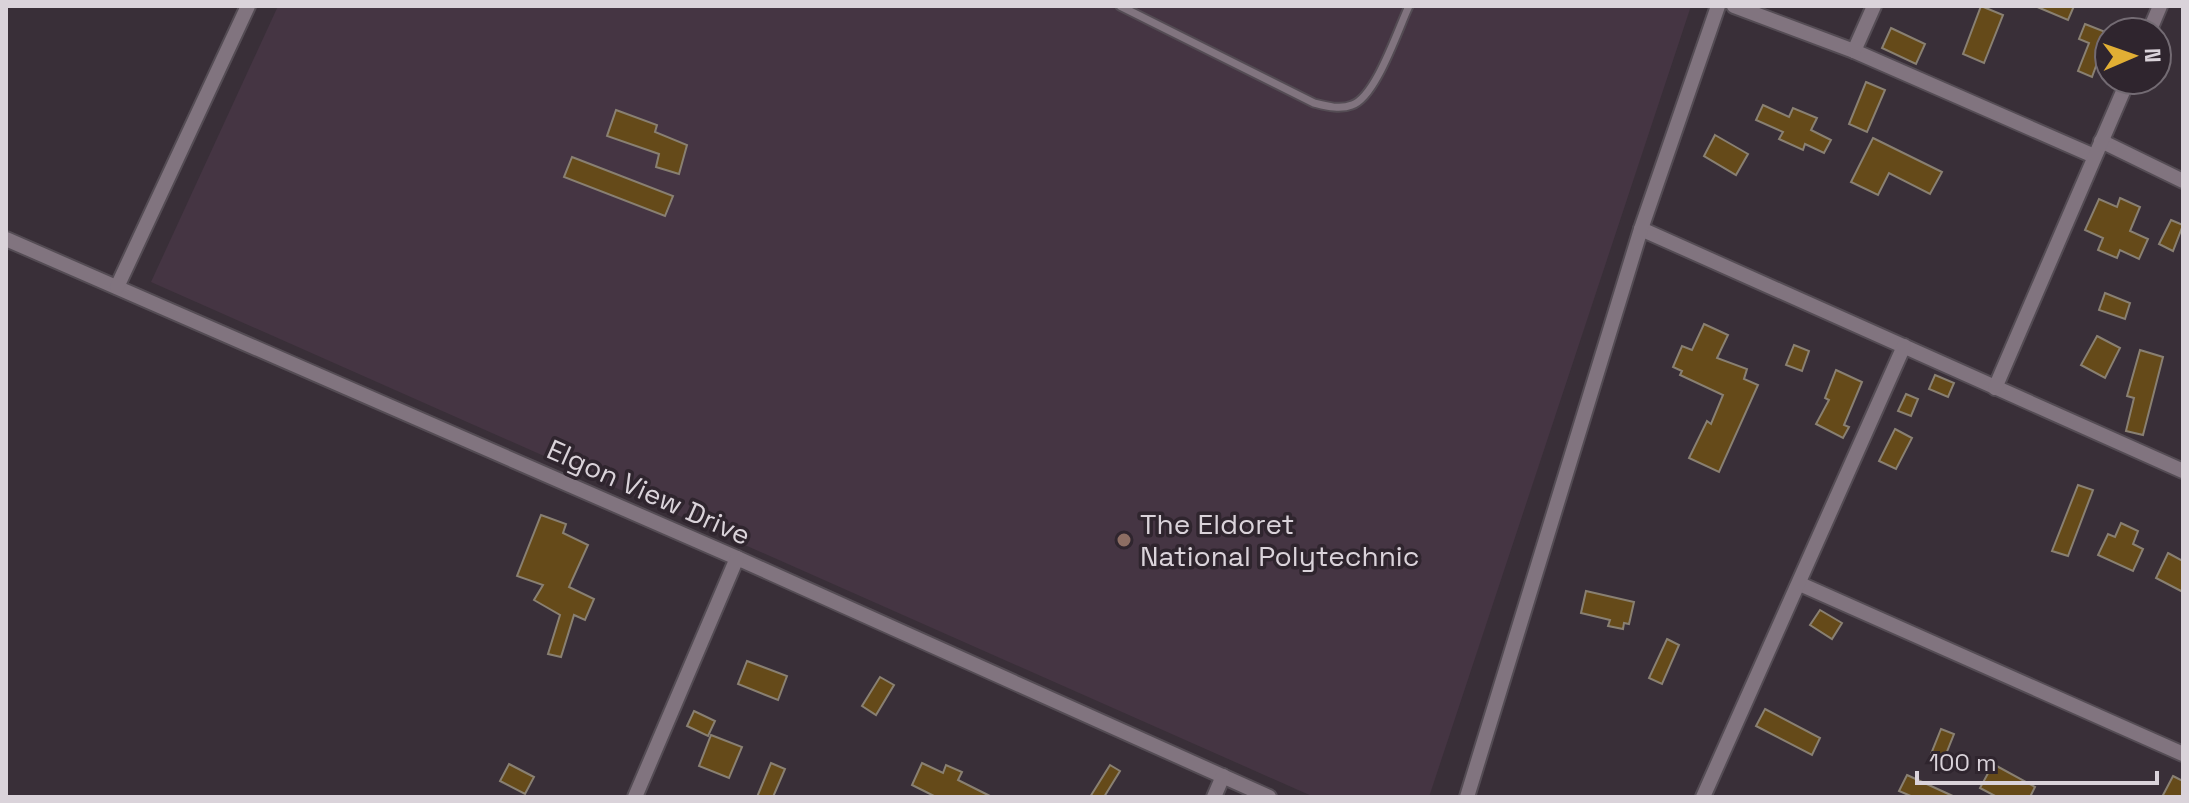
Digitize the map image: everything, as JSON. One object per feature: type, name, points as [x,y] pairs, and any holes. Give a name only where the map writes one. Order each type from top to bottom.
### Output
[{"type":"street","points":[[117,287],[248,6]]},
{"type":"street","points":[[1467,797],[1641,229],[1718,6]]},
{"type":"street","points":[[1734,6],[1854,51],[2094,156]]},
{"type":"street","points":[[1854,51],[1874,6]]},
{"type":"street","points":[[1995,388],[2121,96]]},
{"type":"street","points":[[2101,141],[2183,181]]},
{"type":"street","points":[[1641,229],[2183,471]]},
{"type":"street","name":"Elgon View Drive","points":[[6,239],[737,558],[1269,797]]},
{"type":"street","points":[[1703,797],[1904,346]]},
{"type":"street","points":[[635,797],[737,558]]},
{"type":"street","points":[[1800,584],[2183,754]]},
{"type":"street","points":[[1214,797],[1223,776]]},
{"type":"lane","points":[[1120,6],[1314,103],[1337,108],[1353,105],[1373,85],[1409,6]]},
{"type":"shaded area","name":"The Eldoret National Polytechnic","points":[[278,6],[1691,6],[1429,797],[1314,797],[151,282]]},
{"type":"building","points":[[1981,6],[2003,15],[1984,63],[1963,54]]},
{"type":"building","points":[[2035,6],[2074,6],[2068,20]]},
{"type":"building","points":[[2085,24],[2093,27],[2092,77],[2078,71],[2089,43],[2079,39]]},
{"type":"building","points":[[1891,28],[1925,44],[1916,64],[1882,48]]},
{"type":"building","points":[[1866,82],[1885,90],[1867,132],[1849,124]]},
{"type":"building","points":[[1763,105],[1789,117],[1793,108],[1817,118],[1811,130],[1831,140],[1824,153],[1805,144],[1803,150],[1779,139],[1783,132],[1756,120]]},
{"type":"building","points":[[616,110],[657,125],[655,132],[687,145],[679,174],[656,167],[659,154],[607,136]]},
{"type":"building","points":[[1715,135],[1748,154],[1736,175],[1704,156]]},
{"type":"building","points":[[1873,138],[1942,172],[1930,194],[1889,173],[1878,195],[1851,182]]},
{"type":"building","points":[[572,157],[673,196],[665,216],[564,177]]},
{"type":"building","points":[[2120,198],[2140,207],[2130,231],[2148,239],[2139,259],[2120,250],[2117,258],[2098,250],[2103,238],[2085,230],[2099,199],[2117,207]]},
{"type":"building","points":[[2171,220],[2183,225],[2173,251],[2159,244]]},
{"type":"building","points":[[2105,293],[2130,303],[2125,319],[2099,310]]},
{"type":"building","points":[[1704,324],[1728,335],[1717,358],[1747,369],[1744,379],[1758,385],[1719,472],[1689,458],[1707,421],[1711,424],[1723,395],[1680,375],[1682,371],[1673,367],[1682,346],[1692,350]]},
{"type":"building","points":[[2097,336],[2120,348],[2105,378],[2081,365]]},
{"type":"building","points":[[1794,345],[1809,351],[1802,371],[1786,365]]},
{"type":"building","points":[[2140,350],[2163,357],[2143,435],[2126,431],[2134,398],[2127,396]]},
{"type":"building","points":[[1836,370],[1862,382],[1844,425],[1849,427],[1843,438],[1816,424],[1829,400],[1825,398]]},
{"type":"building","points":[[1935,375],[1954,383],[1948,397],[1929,389]]},
{"type":"building","points":[[1906,394],[1918,399],[1911,416],[1898,411]]},
{"type":"building","points":[[1895,429],[1912,438],[1896,469],[1879,461]]},
{"type":"building","points":[[2078,485],[2093,490],[2068,556],[2052,551]]},
{"type":"building","points":[[541,515],[566,524],[563,533],[588,545],[569,587],[594,599],[585,620],[574,615],[561,657],[548,654],[560,615],[534,600],[543,585],[517,576]]},
{"type":"building","points":[[2121,523],[2138,531],[2133,544],[2143,549],[2133,571],[2098,555],[2108,534],[2115,537]]},
{"type":"building","points":[[2168,553],[2183,561],[2183,592],[2156,578]]},
{"type":"building","points":[[1586,591],[1634,602],[1629,624],[1624,623],[1623,629],[1608,626],[1610,620],[1581,613]]},
{"type":"building","points":[[1820,610],[1842,623],[1832,639],[1810,625]]},
{"type":"building","points":[[1667,639],[1679,645],[1662,684],[1649,678]]},
{"type":"building","points":[[747,661],[787,676],[778,700],[738,684]]},
{"type":"building","points":[[880,677],[894,685],[876,715],[862,706]]},
{"type":"building","points":[[1765,709],[1820,738],[1812,755],[1756,726]]},
{"type":"building","points":[[694,711],[715,721],[708,736],[687,726]]},
{"type":"building","points":[[1941,729],[1954,734],[1944,759],[1931,754]]},
{"type":"building","points":[[711,735],[742,747],[729,778],[699,766]]},
{"type":"building","points":[[771,763],[785,769],[773,797],[757,797]]},
{"type":"building","points":[[922,763],[943,773],[946,765],[962,772],[958,780],[992,797],[936,797],[912,785]]},
{"type":"building","points":[[509,764],[534,777],[525,794],[500,781]]},
{"type":"building","points":[[1993,764],[2035,787],[2030,797],[1997,797],[1980,788]]},
{"type":"building","points":[[1110,765],[1120,771],[1104,797],[1090,797]]},
{"type":"building","points":[[1907,775],[1955,797],[1913,797],[1899,791]]},
{"type":"building","points":[[2173,776],[2183,781],[2183,797],[2162,797]]},
{"type":"place","name":"The Eldoret National Polytechnic","points":[[1124,540]]}]
